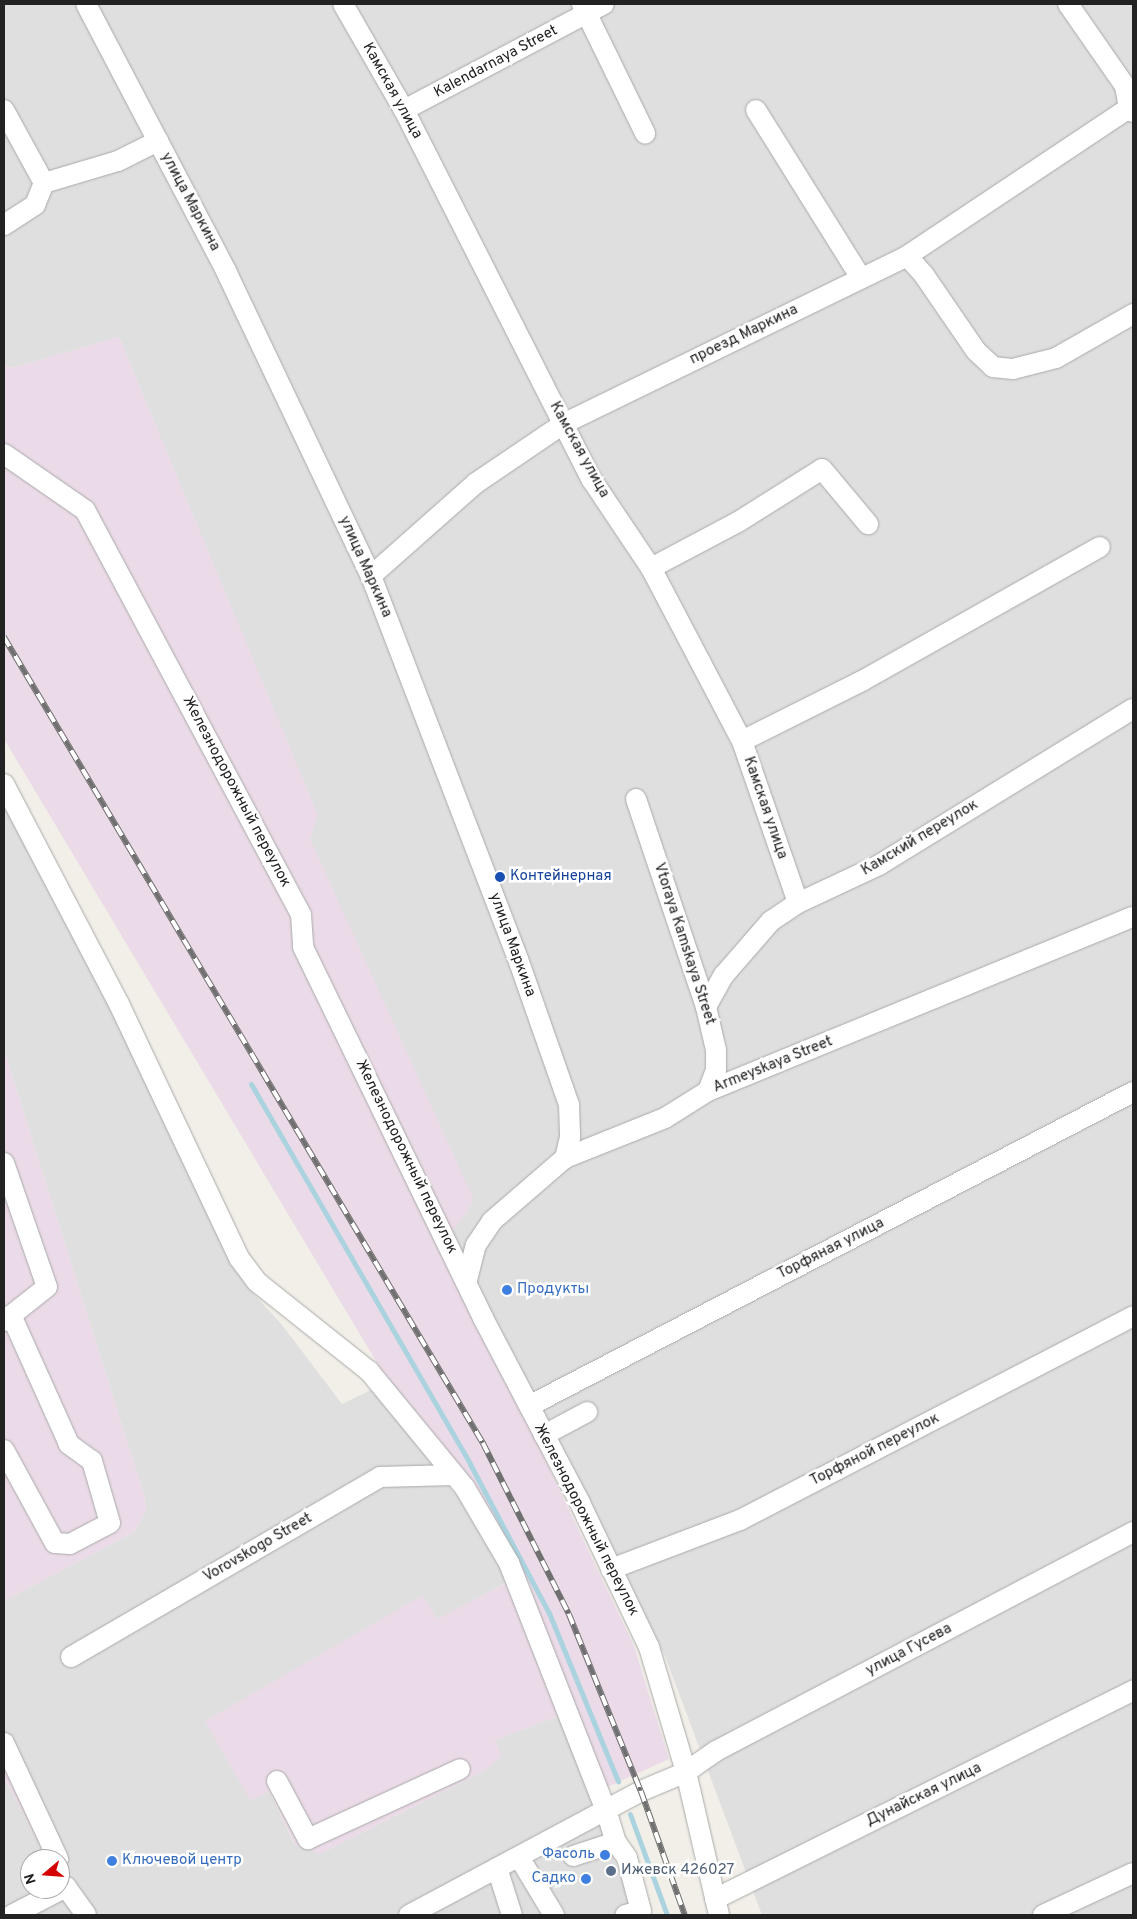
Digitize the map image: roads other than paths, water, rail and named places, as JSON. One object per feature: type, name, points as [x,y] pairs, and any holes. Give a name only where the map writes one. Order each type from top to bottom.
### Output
[{"type":"street","name":"улица Маркина","points":[[86,4],[226,271],[371,576],[518,958],[569,1105],[570,1137],[564,1158]]},
{"type":"street","name":"Камская улица","points":[[343,4],[404,110],[592,480],[651,568],[742,741],[798,903]]},
{"type":"street","points":[[1068,4],[1125,86],[1131,110]]},
{"type":"street","name":"Kalendarnaya Street","points":[[404,110],[592,7],[645,133]]},
{"type":"street","points":[[4,110],[44,183],[36,205],[4,226]]},
{"type":"street","points":[[756,110],[861,278]]},
{"type":"street","name":"проезд Маркина","points":[[371,576],[476,483],[563,424],[906,256],[1131,110]]},
{"type":"street","points":[[44,183],[118,161],[158,141]]},
{"type":"street","points":[[906,256],[924,275],[976,351],[993,367],[1013,370],[1056,358],[1133,314]]},
{"type":"street","name":"Железнодорожный переулок","points":[[4,454],[85,510],[301,915],[303,947],[528,1406],[649,1647],[686,1772],[717,1907]]},
{"type":"street","points":[[651,568],[738,522],[822,469],[868,524]]},
{"type":"street","points":[[742,741],[862,681],[1100,547]]},
{"type":"street","name":"Камский переулок","points":[[706,1007],[724,974],[765,928],[798,903],[879,865],[1133,709]]},
{"type":"street","points":[[4,784],[119,1004],[239,1258],[257,1282],[369,1372],[454,1475],[509,1563],[606,1810],[616,1842],[627,1858],[641,1911],[625,1915]]},
{"type":"street","name":"Vtoraya Kamskaya Street","points":[[636,798],[706,1007],[716,1050],[716,1070],[708,1091]]},
{"type":"street","name":"Armeyskaya Street","points":[[467,1280],[476,1245],[492,1221],[564,1158],[665,1118],[708,1091],[1133,917]]},
{"type":"street","name":"Торфяная улица","points":[[528,1406],[1133,1092]]},
{"type":"street","points":[[4,1164],[47,1288],[7,1318],[69,1444],[92,1461],[110,1523],[70,1544],[54,1543],[4,1450]]},
{"type":"street","name":"Торфяной переулок","points":[[611,1569],[740,1520],[1133,1316]]},
{"type":"street","points":[[544,1435],[587,1412]]},
{"type":"street","name":"Vorovskogo Street","points":[[71,1657],[380,1477],[454,1475]]},
{"type":"street","name":"улица Гусева","points":[[409,1915],[606,1810],[686,1772],[716,1751],[1133,1532]]},
{"type":"street","name":"Дунайская улица","points":[[717,1907],[1133,1691]]},
{"type":"street","points":[[4,1744],[53,1849]]},
{"type":"street","points":[[277,1780],[308,1839],[460,1769]]},
{"type":"street","points":[[573,1856],[616,1842]]},
{"type":"street","points":[[519,1856],[554,1915]]},
{"type":"street","points":[[497,1868],[512,1915]]},
{"type":"street","points":[[1043,1915],[1133,1873]]},
{"type":"street","points":[[70,1893],[86,1915]]},
{"type":"street","points":[[12,1915],[43,1899]]},
{"type":"waterway","points":[[251,1084],[470,1464],[549,1613],[618,1781]]},
{"type":"waterway","points":[[630,1814],[667,1915]]},
{"type":"railway","points":[[4,637],[483,1443],[569,1614],[641,1791],[685,1915]]},
{"type":"place","name":"Контейнерная","points":[[500,877]]},
{"type":"place","name":"Продукты","points":[[507,1290]]},
{"type":"place","name":"Фасоль","points":[[605,1855]]},
{"type":"place","name":"Ключевой центр","points":[[112,1861]]},
{"type":"place","name":"Ижевск 426027","points":[[611,1871]]},
{"type":"place","name":"Садко","points":[[586,1879]]}]
